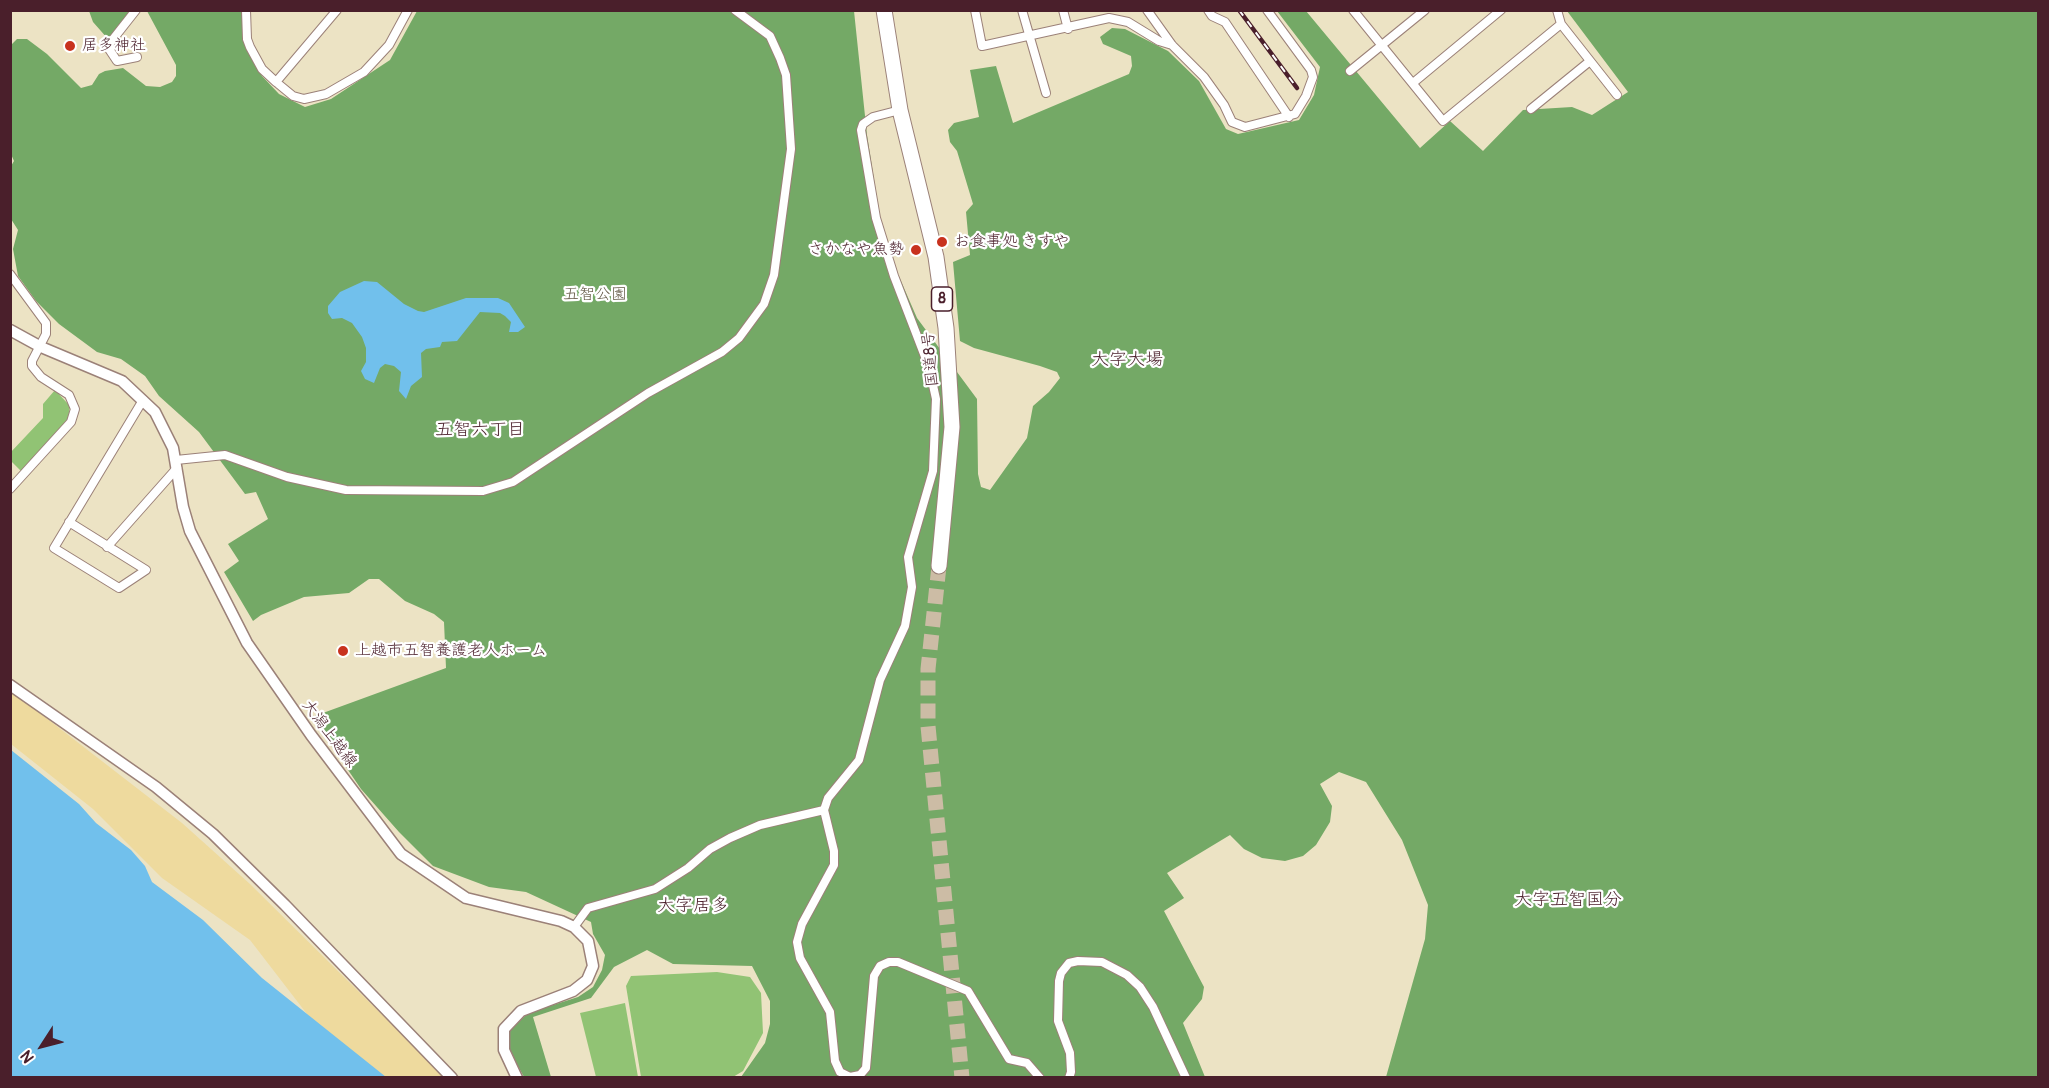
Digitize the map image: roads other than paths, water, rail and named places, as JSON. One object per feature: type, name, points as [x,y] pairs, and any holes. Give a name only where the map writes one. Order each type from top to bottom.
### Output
[{"type":"highway","name":"国道8号","points":[[884,10],[900,110],[936,257],[952,389],[950,464],[939,566]]},
{"type":"main road","name":"大潟上越線","points":[[10,330],[41,347],[122,381],[143,400],[163,425],[176,464],[190,531],[247,643],[311,735],[401,854],[466,897],[574,927]]},
{"type":"main road","points":[[10,685],[137,774],[213,834],[452,1077]]},
{"type":"main road","points":[[517,1077],[507,1060],[502,1040],[509,1022],[529,1007],[573,991],[592,972],[593,958],[588,941],[574,927]]},
{"type":"street","points":[[136,10],[110,43],[109,49],[117,61],[137,57]]},
{"type":"street","points":[[246,10],[249,47],[262,69],[285,91],[304,99],[337,89],[376,61],[398,32],[408,10]]},
{"type":"street","points":[[276,82],[337,10]]},
{"type":"street","points":[[107,547],[176,464],[225,455],[287,477],[346,490],[483,490],[513,482],[648,393],[722,352],[739,338],[764,304],[774,275],[791,149],[786,75],[780,58],[770,36],[735,10]]},
{"type":"street","points":[[975,10],[982,46],[1068,29],[1109,14],[1128,21],[1159,41],[1173,45]]},
{"type":"street","points":[[1022,10],[1046,93]]},
{"type":"street","points":[[1063,10],[1068,29]]},
{"type":"street","points":[[1147,10],[1173,45],[1203,77],[1224,105],[1232,122],[1237,125],[1255,126],[1289,117],[1300,108],[1312,77],[1311,70],[1267,10]]},
{"type":"street","points":[[1208,10],[1212,16],[1226,22],[1289,117]]},
{"type":"street","points":[[1350,71],[1425,10]]},
{"type":"street","points":[[1413,83],[1501,10]]},
{"type":"street","points":[[1557,10],[1561,24],[1617,95]]},
{"type":"street","points":[[1353,11],[1443,120],[1561,24]]},
{"type":"street","points":[[1531,109],[1590,61]]},
{"type":"street","points":[[900,110],[873,117],[863,124],[861,130],[876,218],[894,276],[928,367],[936,399],[933,471],[908,557],[912,587],[906,626],[880,680],[862,754],[851,771],[831,792],[824,810],[834,851],[834,865],[802,924],[797,942],[800,958],[830,1012],[835,1061],[840,1072],[850,1077],[860,1075],[866,1068],[874,976],[880,966],[889,962],[898,962],[969,991],[1009,1059],[1027,1063],[1040,1077]]},
{"type":"street","points":[[10,274],[46,323],[47,329],[41,347],[32,361],[32,366],[41,377],[69,395],[74,401],[75,415],[10,489]]},
{"type":"street","points":[[69,522],[146,570],[119,588],[54,548],[69,522],[143,400]]},
{"type":"street","points":[[574,927],[588,908],[656,889],[688,868],[710,849],[730,838],[760,825],[824,810]]},
{"type":"street","points":[[1069,1077],[1070,1053],[1058,1021],[1059,981],[1061,973],[1069,963],[1078,961],[1102,962],[1127,975],[1140,987],[1153,1007],[1186,1077]]},
{"type":"water","points":[[364,281],[377,282],[404,304],[424,312],[466,298],[498,298],[509,303],[525,327],[518,332],[509,332],[511,322],[505,316],[500,313],[480,312],[457,341],[442,342],[440,347],[426,349],[421,353],[422,377],[411,386],[406,399],[399,391],[401,372],[394,366],[385,364],[380,368],[374,383],[365,379],[361,371],[366,362],[366,348],[362,337],[352,323],[342,318],[332,319],[328,313],[328,306],[340,292]]},
{"type":"water","points":[[11,750],[79,804],[96,823],[131,850],[145,866],[152,882],[203,920],[262,978],[386,1077],[11,1077]]},
{"type":"tunnel","points":[[939,566],[928,669],[928,726],[962,1078]]},
{"type":"railway","points":[[1239,10],[1297,88]]},
{"type":"place","name":"居多神社","points":[[70,46]]},
{"type":"place","name":"お食事処 きすや","points":[[942,242]]},
{"type":"place","name":"さかなや魚勢","points":[[916,250]]},
{"type":"place","name":"上越市五智養護老人ホーム","points":[[343,651]]},
{"type":"district","name":"大字大場","points":[[1127,360]]},
{"type":"district","name":"五智六丁目","points":[[480,430]]},
{"type":"district","name":"大字五智国分","points":[[1568,900]]},
{"type":"district","name":"大字居多","points":[[693,906]]},
{"type":"park label","name":"五智公園","points":[[595,295]]}]
